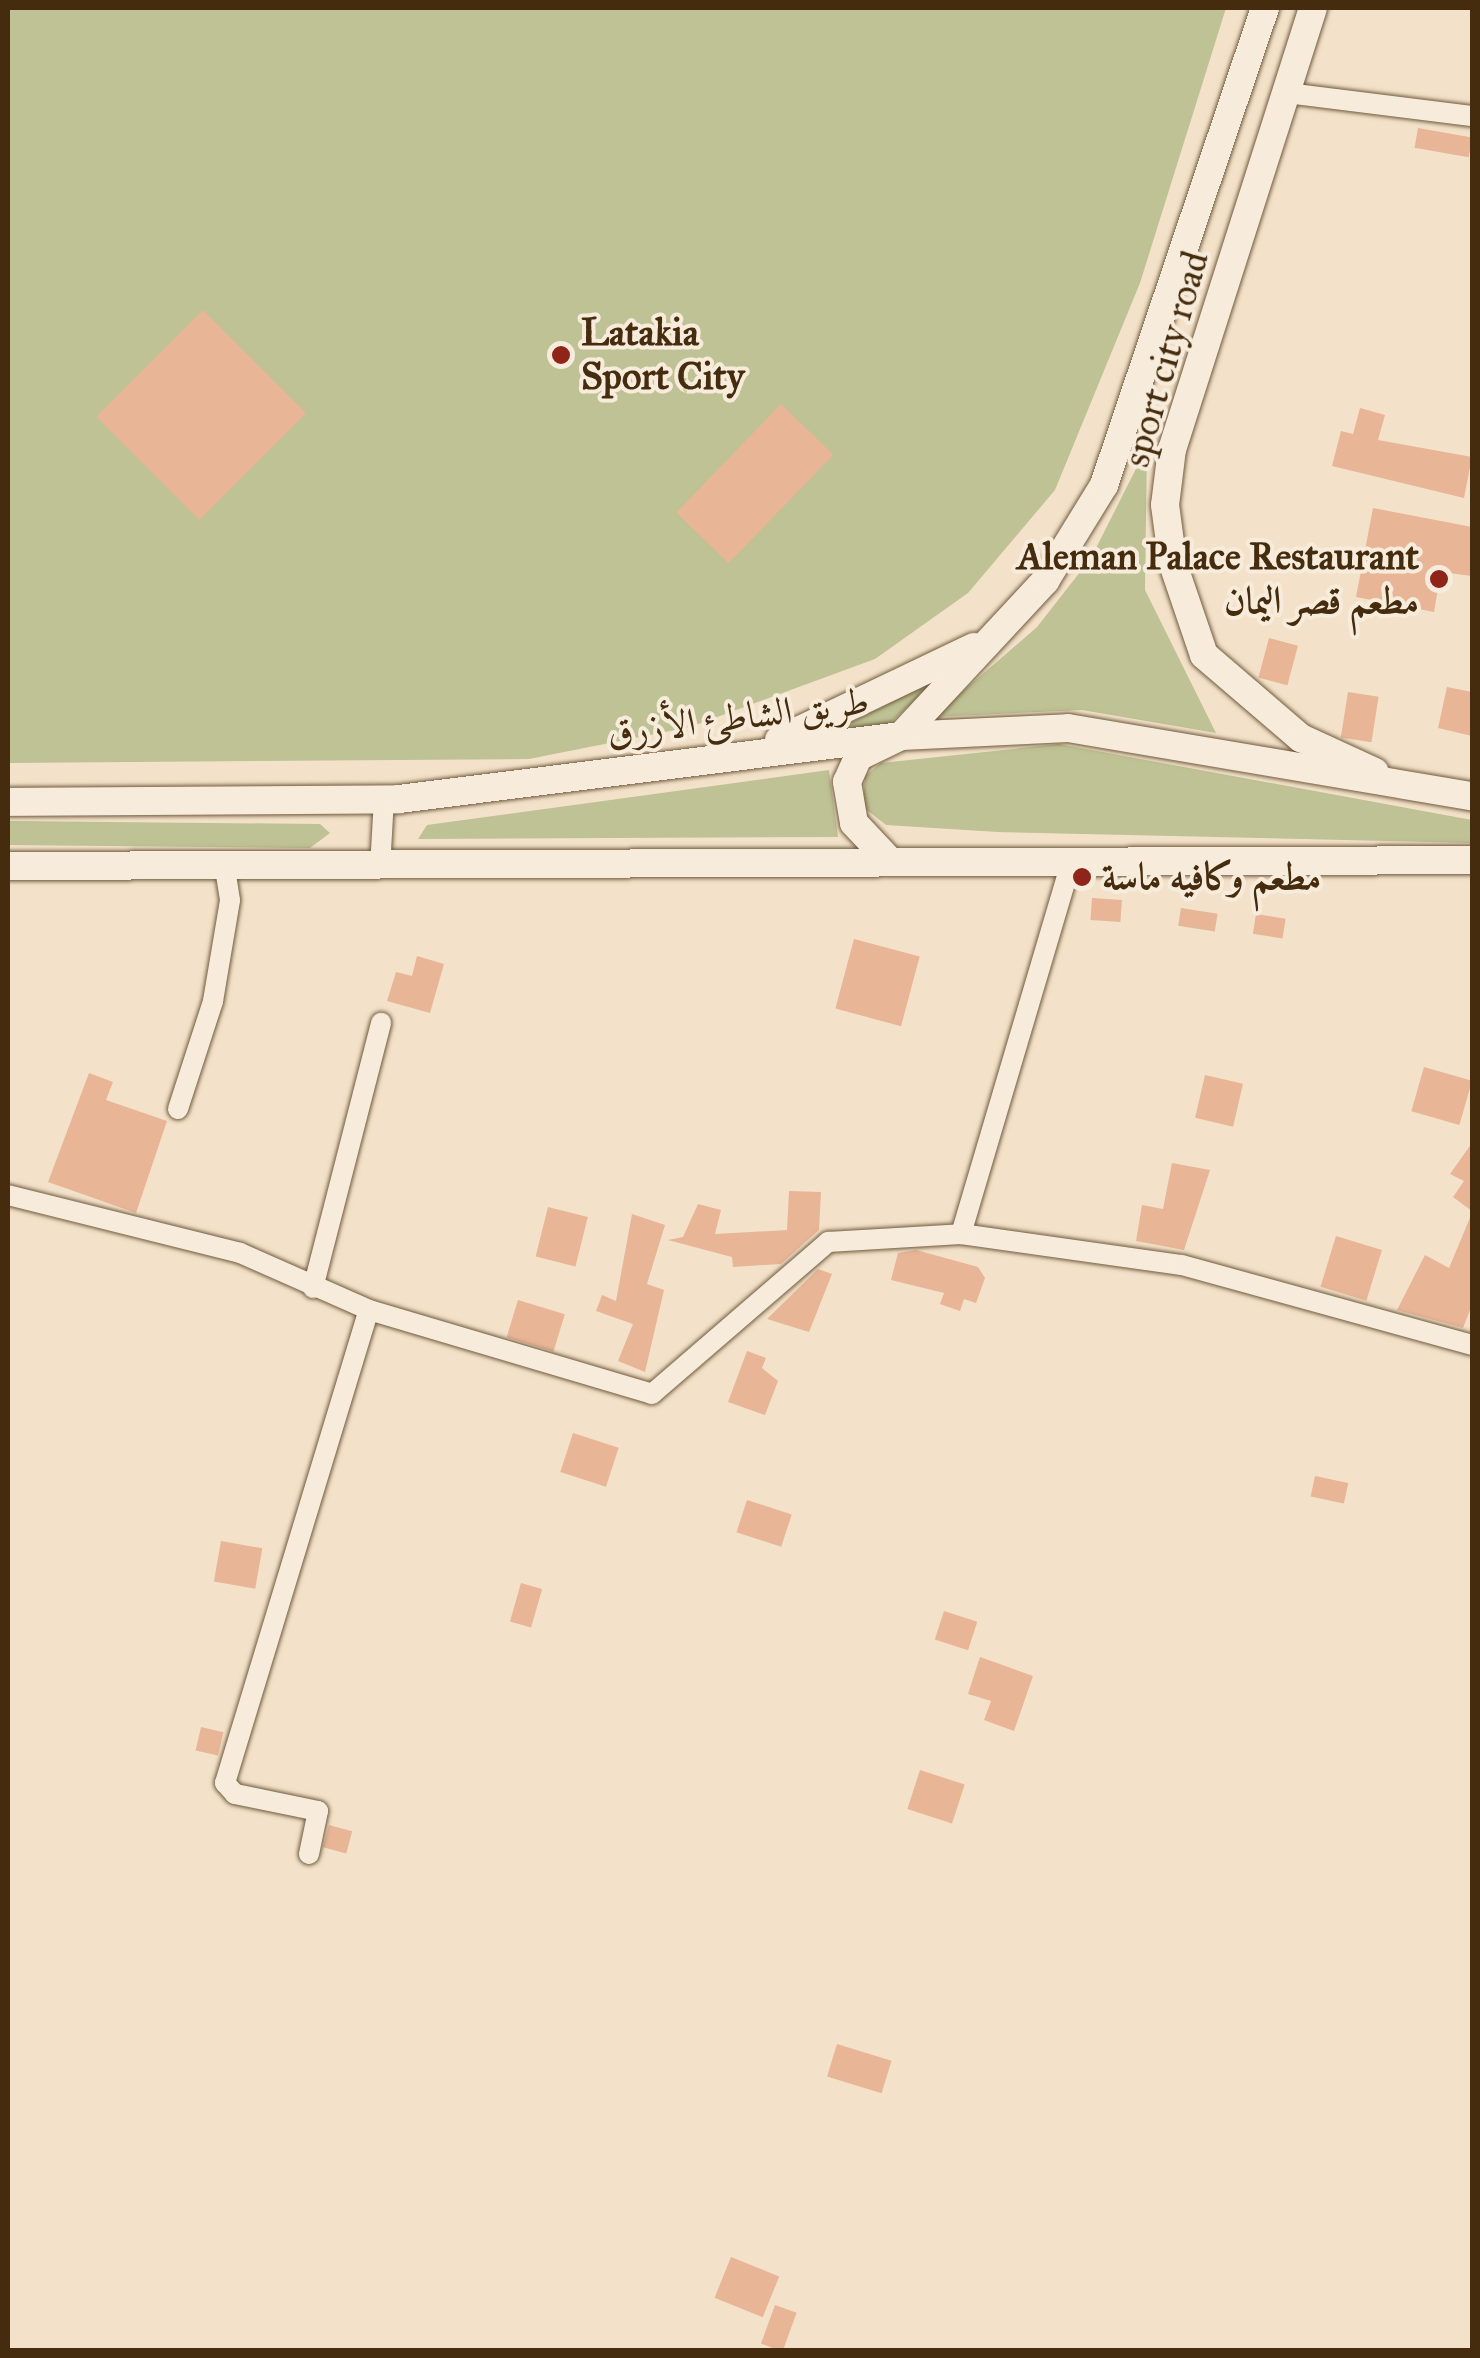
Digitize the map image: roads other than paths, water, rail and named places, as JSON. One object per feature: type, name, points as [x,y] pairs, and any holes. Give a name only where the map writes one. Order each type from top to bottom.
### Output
[{"type":"main road","name":"sport city road","points":[[901,736],[1045,581],[1104,484],[1264,8]]},
{"type":"main road","name":"sport city road","points":[[1313,8],[1172,449],[1165,505],[1173,564],[1204,655],[1255,705],[1301,738],[1422,794]]},
{"type":"main road","points":[[738,755],[854,710],[993,636]]},
{"type":"main road","name":"طريق الشاطئ الأزرق","points":[[8,802],[384,799],[901,736],[1068,728],[1422,794],[1472,796]]},
{"type":"main road","points":[[887,858],[854,823],[847,782],[858,757],[901,736]]},
{"type":"main road","points":[[8,866],[696,869],[887,858],[1071,862],[1472,860]]},
{"type":"street","points":[[1287,93],[1472,116]]},
{"type":"street","points":[[380,868],[384,799]]},
{"type":"street","points":[[961,1234],[1071,862]]},
{"type":"street","points":[[178,1109],[213,1001],[230,900],[225,867]]},
{"type":"street","points":[[313,1288],[381,1023]]},
{"type":"street","points":[[8,1195],[240,1254],[369,1310],[652,1394],[828,1242],[961,1234],[1182,1266],[1472,1345]]},
{"type":"street","points":[[309,1854],[318,1811],[235,1794],[224,1783],[369,1310]]},
{"type":"place","name":"Latakia Sport City","points":[[561,355]]},
{"type":"place","name":"Aleman Palace Restaurant مطعم قصر اليمان","points":[[1439,579]]},
{"type":"place","name":"مطعم وكافيه ماسة","points":[[1082,877]]}]
